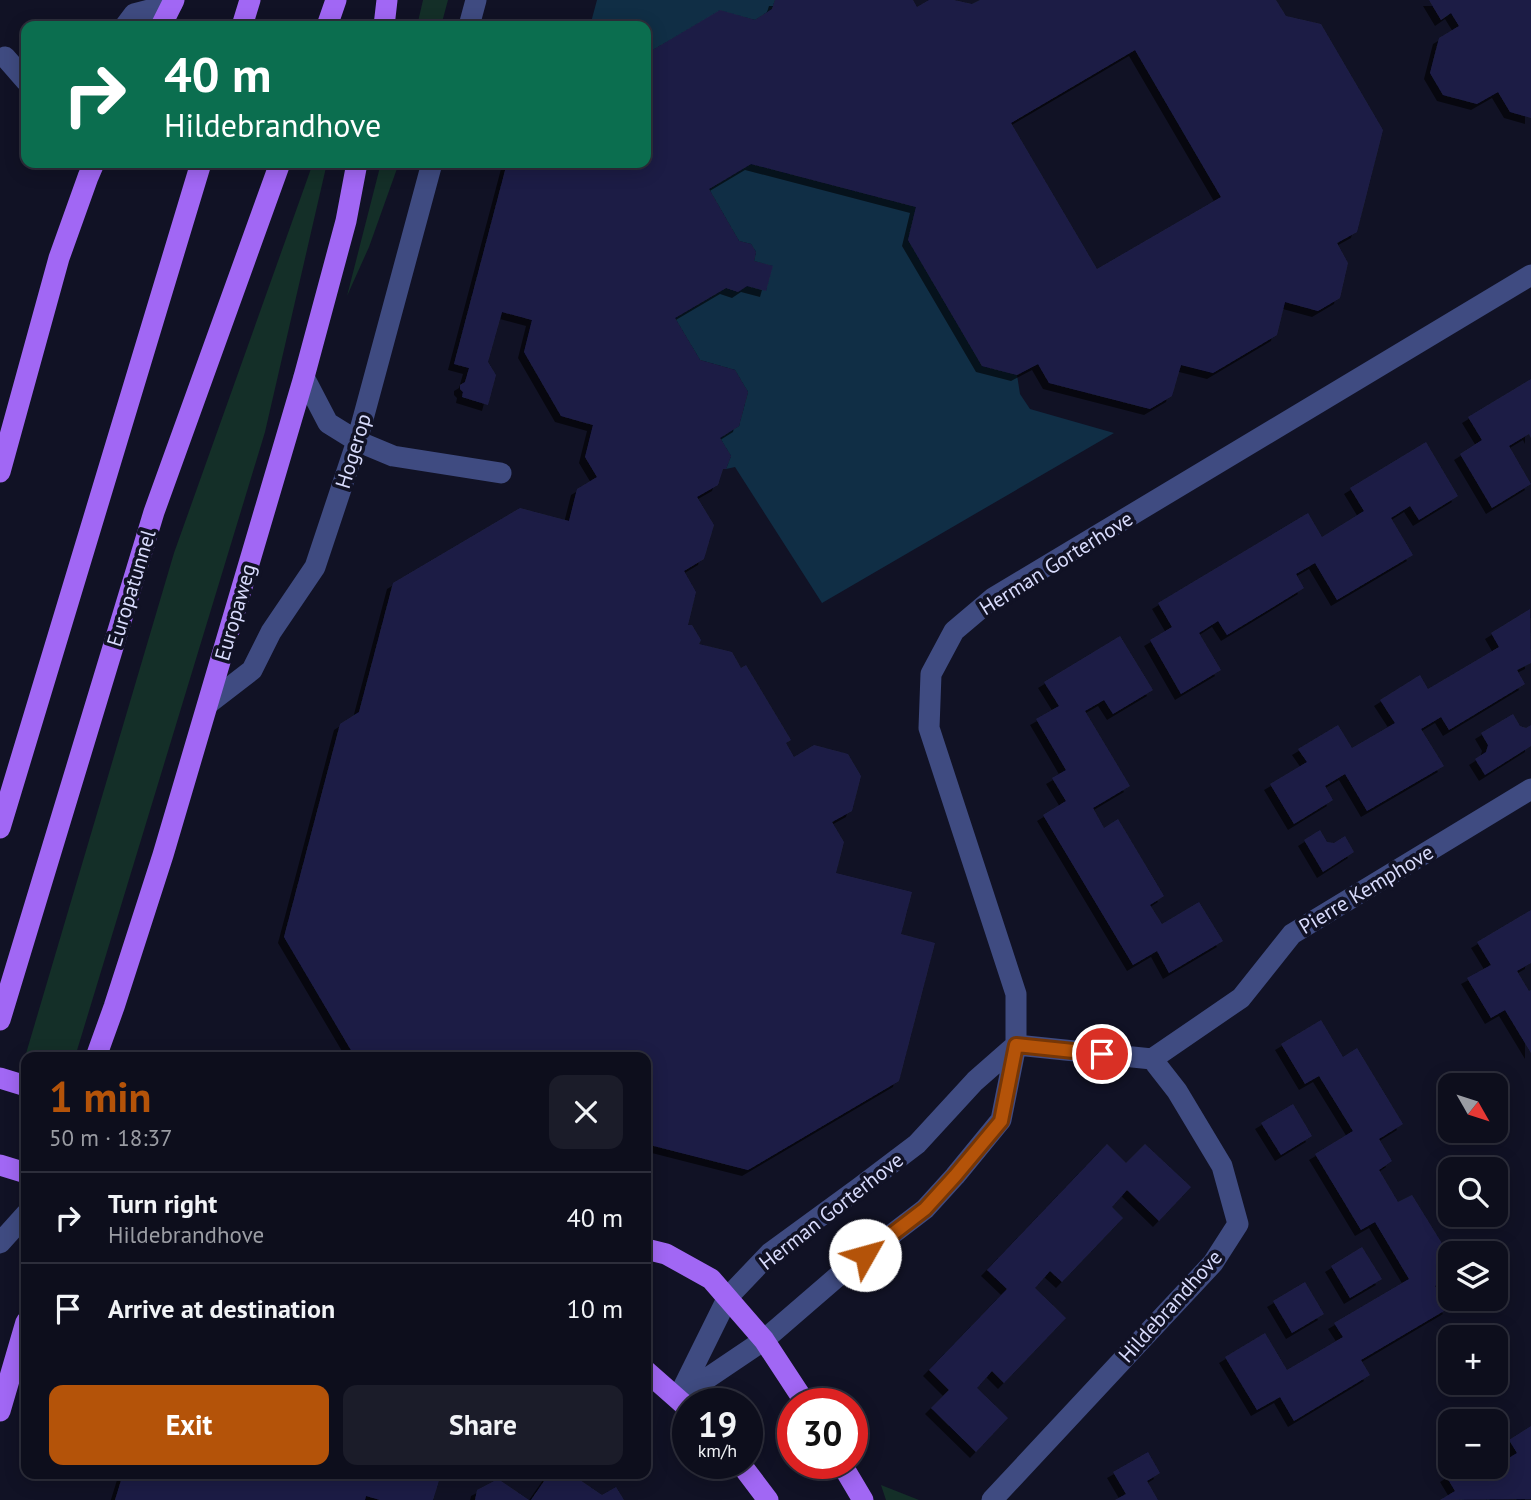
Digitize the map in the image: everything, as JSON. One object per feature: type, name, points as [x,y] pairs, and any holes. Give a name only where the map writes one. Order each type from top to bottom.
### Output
[{"type":"main road","points":[[244,21],[250,0]]},
{"type":"main road","points":[[329,21],[337,0]]},
{"type":"main road","points":[[385,21],[387,0]]},
{"type":"main road","points":[[164,21],[173,2]]},
{"type":"main road","points":[[0,472],[59,258],[88,168]]},
{"type":"main road","points":[[0,828],[199,168]]},
{"type":"main road","name":"Europatunnel","points":[[0,1020],[154,512],[278,168]]},
{"type":"main road","name":"Europaweg","points":[[98,1052],[208,704],[304,377],[345,221],[356,168]]},
{"type":"main road","points":[[0,1078],[21,1084]]},
{"type":"main road","points":[[0,1165],[21,1171]]},
{"type":"main road","points":[[651,1250],[666,1254],[711,1279],[764,1340],[796,1388]]},
{"type":"main road","points":[[0,1411],[21,1339]]},
{"type":"main road","points":[[651,1375],[672,1393]]},
{"type":"main road","points":[[752,1479],[768,1500]]},
{"type":"main road","points":[[851,1479],[863,1500]]},
{"type":"street","points":[[470,21],[476,0]]},
{"type":"street","points":[[129,21],[134,14],[173,2]]},
{"type":"street","points":[[10,56],[21,73]]},
{"type":"street","name":"Hogerop","points":[[208,704],[252,670],[271,632],[315,567],[357,441],[431,168]]},
{"type":"street","name":"Herman Gorterhove","points":[[702,1388],[764,1340],[845,1270],[925,1209],[1001,1121],[1016,1045],[1016,994],[929,728],[931,674],[954,631],[993,598],[1531,275]]},
{"type":"street","points":[[304,377],[328,423],[357,441],[393,456],[501,473]]},
{"type":"street","name":"Pierre Kemphove","points":[[1152,1059],[1241,998],[1292,934],[1531,789]]},
{"type":"street","points":[[1016,1045],[1152,1059]]},
{"type":"street","name":"Herman Gorterhove","points":[[689,1388],[728,1297],[770,1253],[917,1144],[975,1081],[1016,1045]]},
{"type":"street","name":"Hildebrandhove","points":[[992,1500],[1213,1263],[1238,1224],[1222,1166],[1177,1091],[1152,1059]]},
{"type":"street","points":[[0,1243],[21,1220]]},
{"type":"green space","points":[[423,0],[448,0],[442,21],[418,21]]},
{"type":"green space","points":[[311,168],[326,168],[265,432],[77,1052],[26,1052],[174,553]]},
{"type":"green space","points":[[380,168],[397,168],[369,247],[347,296]]},
{"type":"green space","points":[[881,1485],[919,1500],[886,1500]]},
{"type":"water","points":[[597,0],[775,0],[772,9],[755,20],[720,11],[651,51],[651,21],[591,21]]},
{"type":"water","points":[[751,164],[916,207],[908,240],[982,366],[1017,375],[1020,394],[1030,409],[1114,433],[822,603],[735,467],[726,469],[731,456],[720,438],[739,426],[748,392],[735,370],[700,360],[675,318],[726,288],[738,292],[747,286],[766,290],[772,266],[754,261],[756,252],[751,244],[739,241],[709,189]]},
{"type":"building","points":[[775,0],[913,0],[917,7],[929,0],[954,0],[972,4],[980,0],[1276,0],[1286,16],[1321,24],[1383,130],[1357,232],[1337,243],[1348,263],[1340,298],[1318,311],[1285,302],[1277,335],[1213,373],[1181,365],[1172,396],[1150,409],[1049,383],[1038,364],[1017,375],[982,366],[908,240],[916,207],[751,164],[709,189],[739,241],[751,244],[756,252],[754,261],[773,266],[766,291],[747,286],[738,292],[726,288],[675,318],[700,360],[735,370],[748,392],[739,426],[720,438],[731,456],[726,469],[723,469],[718,485],[697,497],[714,525],[704,559],[684,571],[696,592],[688,625],[692,625],[701,640],[699,644],[732,652],[741,668],[746,665],[791,740],[786,743],[794,757],[814,745],[848,754],[861,776],[852,811],[832,822],[844,842],[836,873],[912,892],[901,934],[935,943],[899,1081],[748,1170],[651,1145],[651,1052],[352,1052],[284,937],[340,724],[359,712],[393,583],[520,508],[569,521],[577,489],[597,477],[585,457],[593,425],[561,416],[524,352],[532,320],[502,312],[488,362],[496,375],[488,405],[462,397],[460,385],[465,382],[469,368],[454,364],[506,168],[651,168],[651,51],[720,10],[755,20],[772,9]],"holes":[[[1135,50],[1221,197],[1097,269],[1011,123]]]},
{"type":"building","points":[[1429,0],[1531,0],[1531,118],[1510,112],[1498,92],[1477,104],[1443,95],[1430,73],[1439,38],[1459,26],[1451,13],[1441,20]]},
{"type":"building","points":[[1531,379],[1531,438],[1529,434],[1509,446],[1531,484],[1492,508],[1460,454],[1482,440],[1468,417]]},
{"type":"building","points":[[1426,442],[1458,496],[1419,520],[1410,506],[1391,518],[1413,555],[1337,600],[1315,563],[1296,574],[1304,588],[1265,612],[1227,635],[1218,621],[1199,633],[1221,670],[1181,694],[1150,640],[1172,627],[1158,603],[1308,513],[1322,537],[1364,511],[1350,488]]},
{"type":"building","points":[[1530,609],[1531,663],[1517,670],[1525,684],[1449,730],[1441,717],[1421,729],[1444,766],[1367,811],[1345,774],[1325,786],[1333,800],[1294,824],[1270,784],[1307,762],[1298,749],[1338,725],[1352,748],[1395,723],[1380,700],[1420,675],[1428,689],[1499,647],[1491,633]]},
{"type":"building","points":[[1120,636],[1153,690],[1113,714],[1104,700],[1085,711],[1130,786],[1093,808],[1104,828],[1118,819],[1164,896],[1150,905],[1162,924],[1199,902],[1223,941],[1169,973],[1157,951],[1133,965],[1043,815],[1066,801],[1052,778],[1066,770],[1036,719],[1059,706],[1044,682]]},
{"type":"building","points":[[1513,714],[1520,726],[1526,728],[1531,725],[1531,746],[1485,775],[1475,759],[1486,752],[1488,745],[1481,733]]},
{"type":"building","points":[[1320,830],[1327,842],[1334,843],[1345,836],[1354,852],[1323,872],[1304,840]]},
{"type":"building","points":[[1531,910],[1531,963],[1517,971],[1529,991],[1531,990],[1531,1053],[1505,1010],[1491,1018],[1467,978],[1491,965],[1477,942]]},
{"type":"building","points":[[1321,1020],[1343,1057],[1357,1048],[1403,1124],[1379,1139],[1392,1161],[1379,1170],[1398,1202],[1412,1195],[1440,1241],[1438,1241],[1438,1284],[1435,1286],[1438,1291],[1438,1311],[1444,1311],[1361,1360],[1370,1375],[1294,1421],[1280,1397],[1257,1410],[1225,1357],[1265,1333],[1287,1370],[1343,1337],[1334,1323],[1409,1279],[1375,1222],[1361,1230],[1315,1154],[1353,1131],[1319,1076],[1305,1084],[1281,1044]]},
{"type":"building","points":[[1293,1104],[1312,1136],[1281,1155],[1261,1123]]},
{"type":"building","points":[[1107,1144],[1126,1163],[1145,1144],[1191,1187],[1159,1221],[1127,1190],[1112,1207],[1123,1218],[1062,1282],[1050,1271],[1035,1288],[1066,1318],[1004,1383],[992,1371],[977,1388],[1008,1418],[976,1452],[931,1408],[949,1390],[929,1370],[1007,1289],[987,1270]]},
{"type":"building","points":[[1362,1247],[1382,1279],[1350,1298],[1331,1266]]},
{"type":"building","points":[[1305,1282],[1324,1314],[1292,1333],[1273,1301]]},
{"type":"building","points":[[1531,1426],[1531,1499],[1440,1500],[1455,1491],[1448,1479],[1508,1479],[1508,1458],[1517,1453],[1509,1440]]},
{"type":"building","points":[[1148,1452],[1160,1473],[1147,1481],[1158,1500],[1115,1500],[1126,1494],[1113,1472]]},
{"type":"building","points":[[121,1479],[439,1479],[433,1500],[380,1500],[366,1496],[365,1500],[115,1500]]},
{"type":"building","points":[[498,1479],[529,1500],[475,1500],[477,1490]]},
{"type":"building","points":[[546,1479],[578,1479],[602,1495],[616,1487],[624,1500],[531,1500]]},
{"type":"route","points":[[865,1255],[925,1209],[1001,1121],[1016,1045],[1102,1054]]}]
